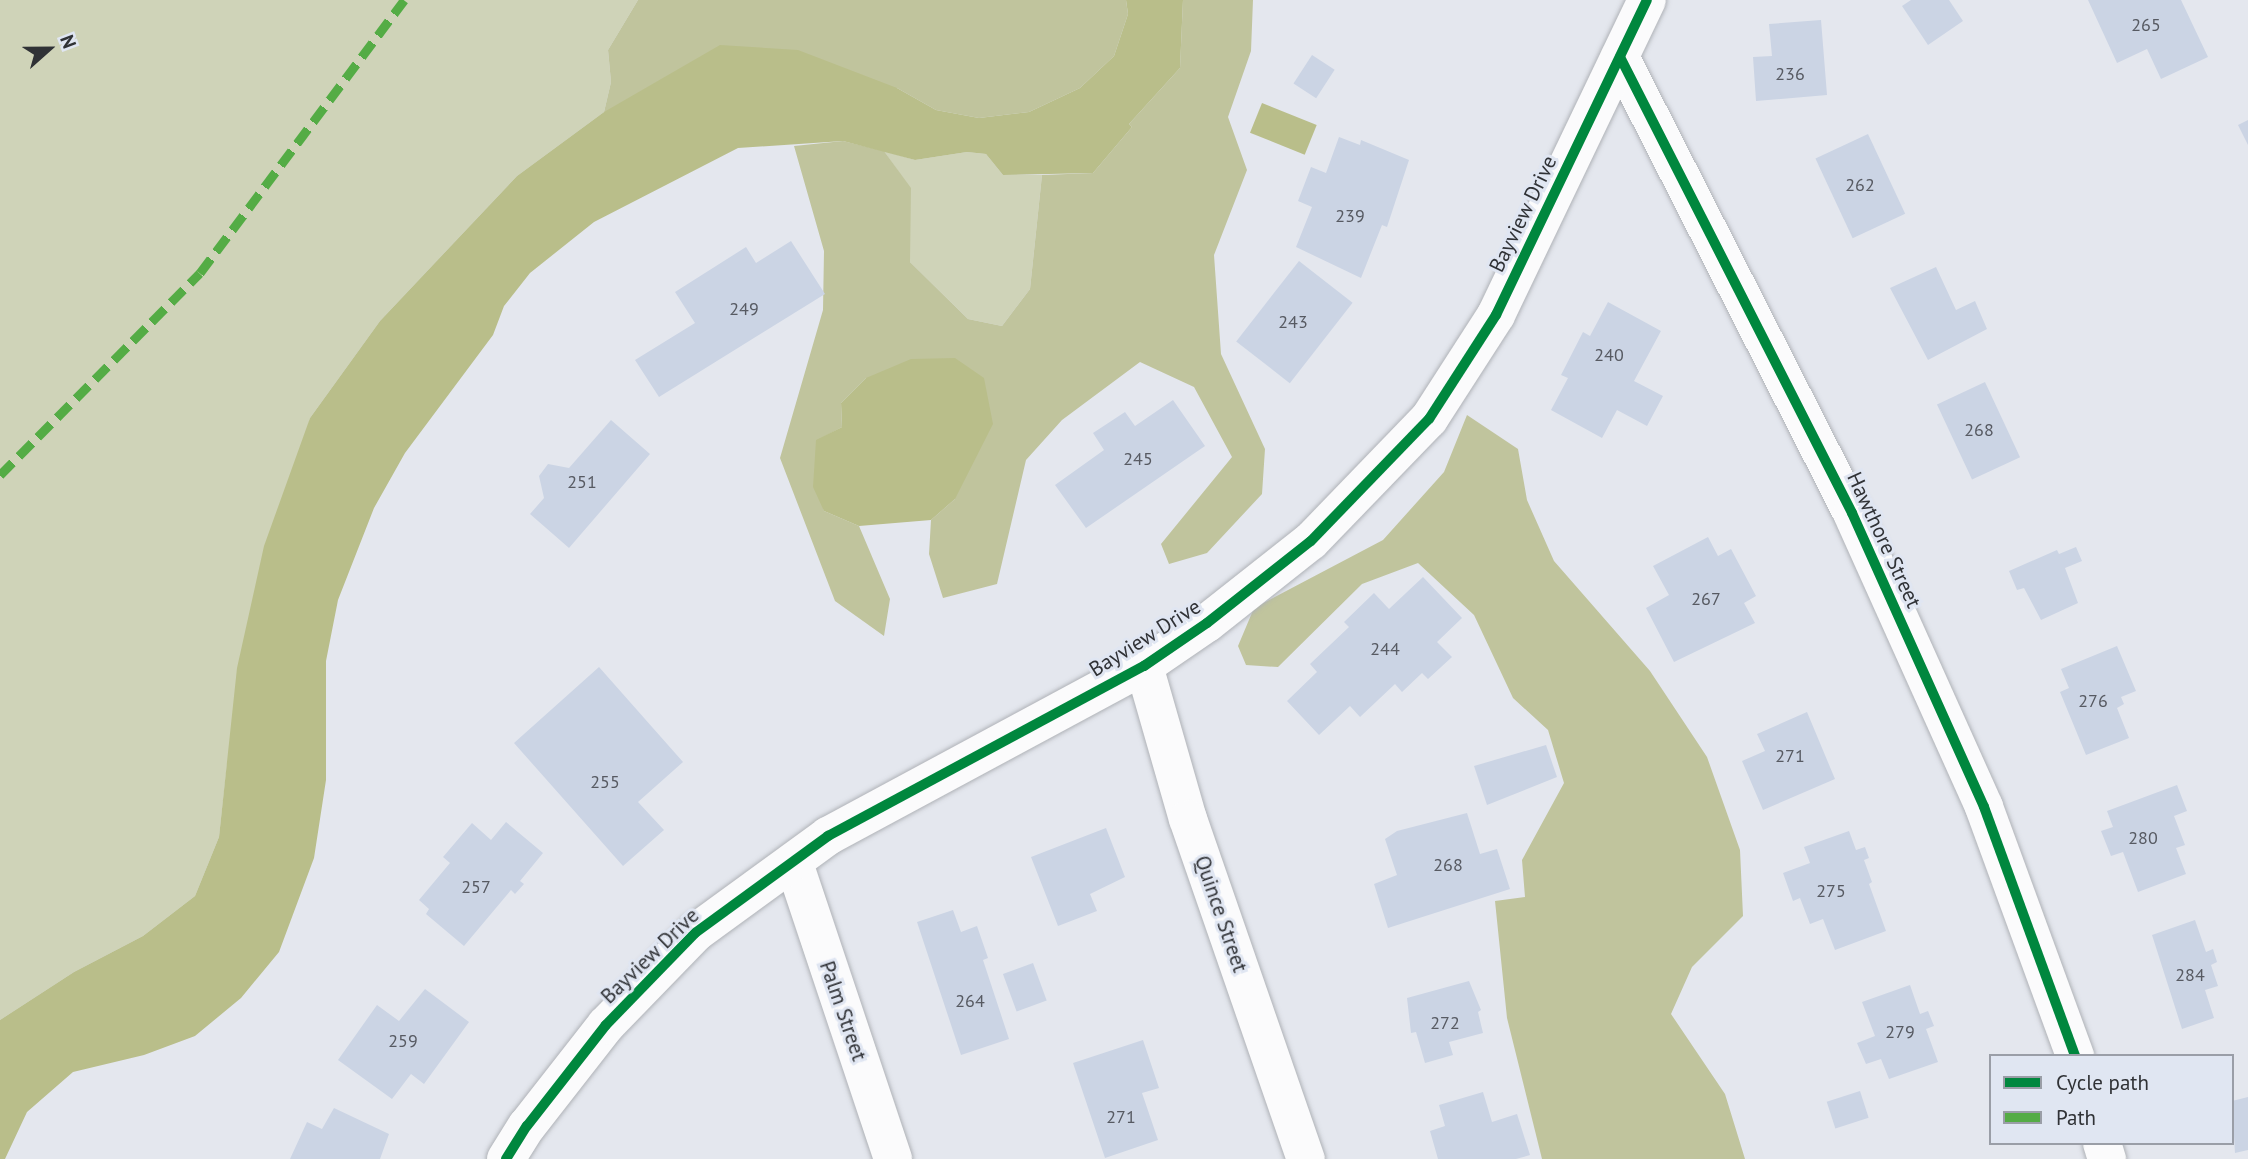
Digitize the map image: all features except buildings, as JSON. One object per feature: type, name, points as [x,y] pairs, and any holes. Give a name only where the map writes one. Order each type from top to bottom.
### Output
[{"type":"street","name":"Bayview Drive","points":[[506,1159],[527,1126],[606,1026],[695,933],[828,836],[1144,666],[1207,623],[1311,541],[1429,419],[1496,315],[1647,0]]},
{"type":"street","name":"Hawthore Street","points":[[1620,57],[1852,513],[1984,807],[2074,1054]]},
{"type":"street","name":"Quince Street","points":[[1144,666],[1188,819],[1306,1159]]},
{"type":"street","name":"Palm Street","points":[[794,863],[893,1159]]},
{"type":"shaded area","points":[[0,0],[638,0],[608,50],[611,82],[604,112],[517,176],[380,321],[310,418],[227,764],[219,837],[195,896],[143,936],[74,972],[0,1020]]},
{"type":"shaded area","points":[[638,0],[1126,0],[1128,14],[1114,56],[1080,88],[1029,112],[979,118],[936,110],[897,88],[604,112],[611,82],[608,50]]},
{"type":"shaded area","points":[[1126,0],[1183,0],[1180,68],[1129,124],[1132,127],[1093,173],[1003,175],[986,154],[967,152],[915,160],[843,141],[738,148],[594,222],[530,273],[504,306],[493,335],[405,453],[374,508],[338,600],[326,661],[326,780],[314,858],[279,952],[241,998],[195,1036],[144,1055],[73,1072],[27,1112],[5,1159],[0,1159],[0,1020],[74,972],[143,936],[195,896],[219,837],[237,668],[264,546],[310,418],[380,321],[517,176],[604,112],[720,45],[798,50],[897,88],[936,110],[979,118],[1029,112],[1080,88],[1114,56],[1128,14]]},
{"type":"shaded area","points":[[1183,0],[1253,0],[1251,51],[1228,117],[1247,170],[1214,255],[1221,354],[1265,449],[1262,494],[1207,553],[1169,564],[1161,544],[1232,457],[1194,387],[1140,362],[1062,420],[1026,460],[997,584],[943,598],[929,554],[931,520],[955,499],[866,378],[841,403],[842,427],[816,441],[816,463],[824,511],[859,526],[890,599],[884,636],[835,601],[780,458],[823,310],[824,251],[794,146],[843,141],[884,151],[911,188],[910,262],[968,319],[1002,326],[1030,289],[1042,175],[1093,173],[1132,127],[1129,124],[1180,68]]},
{"type":"shaded area","points":[[1262,103],[1317,125],[1305,155],[1250,133]]},
{"type":"shaded area","points":[[884,151],[915,160],[967,152],[986,154],[1003,175],[1042,175],[1030,289],[1002,326],[968,319],[910,262],[910,188]]},
{"type":"shaded area","points":[[955,358],[984,378],[993,424],[955,499],[931,520],[859,526],[824,511],[813,487],[816,440],[842,427],[841,403],[866,378],[911,359]]},
{"type":"shaded area","points":[[1467,415],[1518,449],[1527,500],[1554,561],[1650,671],[1707,757],[1740,850],[1743,916],[1692,967],[1671,1014],[1725,1094],[1745,1159],[1542,1159],[1507,1018],[1495,901],[1525,897],[1522,860],[1564,783],[1548,730],[1513,698],[1474,615],[1418,563],[1362,584],[1278,667],[1246,665],[1238,646],[1254,608],[1383,540],[1444,472]]},
{"type":"marked path","points":[[0,475],[200,273],[404,0]]},
{"type":"cycle path","points":[[506,1159],[527,1126],[606,1025],[695,933],[828,836],[1144,666],[1207,623],[1311,541],[1429,419],[1496,315],[1647,0]]},
{"type":"cycle path","points":[[1620,57],[1852,513],[1984,807],[2074,1054]]}]
